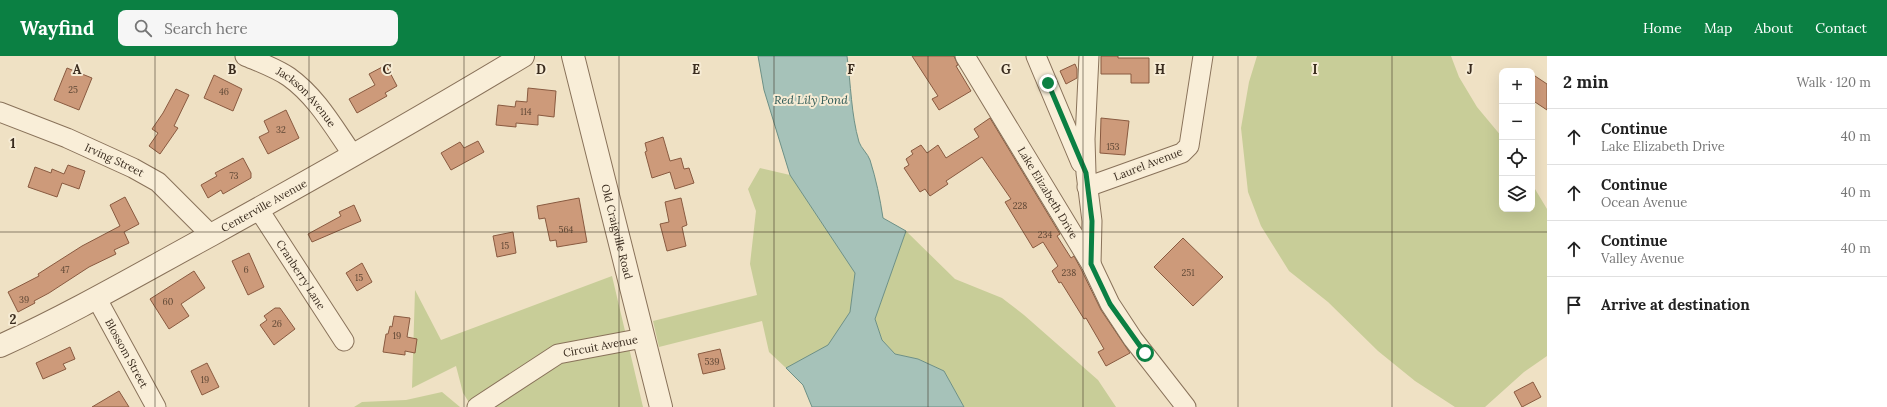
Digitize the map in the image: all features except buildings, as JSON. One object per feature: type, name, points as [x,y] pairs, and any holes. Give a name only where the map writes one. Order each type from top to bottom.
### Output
[{"type":"street","name":"Jackson Avenue","points":[[245,56],[289,77],[305,90],[321,109],[354,155]]},
{"type":"street","name":"Centerville Avenue","points":[[0,346],[49,324],[97,299],[211,235],[259,210],[523,56]]},
{"type":"street","name":"Old Craigville Road","points":[[573,56],[661,407]]},
{"type":"street","name":"Lake Elizabeth Drive","points":[[965,56],[1091,264],[1110,304],[1133,339],[1186,407]]},
{"type":"street","points":[[1036,56],[1086,180]]},
{"type":"street","points":[[1089,56],[1085,125],[1086,180],[1092,221],[1091,264]]},
{"type":"street","name":"Laurel Avenue","points":[[1086,180],[1182,153],[1187,150],[1189,146],[1203,56]]},
{"type":"street","name":"Irving Street","points":[[0,112],[67,138],[133,168],[158,182],[211,235]]},
{"type":"street","name":"Cranberry Lane","points":[[259,210],[344,340]]},
{"type":"street","name":"Blossom Street","points":[[97,299],[156,407]]},
{"type":"street","name":"Circuit Avenue","points":[[477,407],[558,354],[643,338]]},
{"type":"green space","points":[[1257,56],[1451,56],[1459,77],[1477,107],[1499,133],[1499,212],[1535,212],[1535,189],[1547,209],[1547,356],[1524,372],[1485,407],[1455,407],[1415,381],[1378,351],[1328,302],[1289,271],[1261,226],[1248,192],[1241,128],[1249,82]]},
{"type":"green space","points":[[760,168],[790,175],[855,273],[850,312],[828,346],[786,368],[769,352],[762,321],[659,347],[653,321],[757,295],[750,264],[756,211],[748,189]]},
{"type":"green space","points":[[906,231],[955,279],[1002,298],[1024,315],[1098,380],[1116,407],[964,407],[944,371],[918,359],[895,354],[882,340],[875,319]]},
{"type":"green space","points":[[612,276],[643,407],[472,407],[463,393],[456,366],[412,388],[415,290],[441,340]]},
{"type":"green space","points":[[442,392],[460,407],[354,407],[362,402],[406,400]]},
{"type":"water","name":"Red Lily Pond","points":[[758,56],[847,56],[856,131],[859,142],[870,160],[878,189],[883,218],[906,231],[875,319],[882,340],[895,354],[918,359],[944,371],[964,407],[812,407],[803,385],[786,368],[828,345],[850,312],[855,273],[790,175],[764,90]]},
{"type":"route","points":[[1048,83],[1086,173],[1092,221],[1091,264],[1110,304],[1133,339],[1145,353]]}]
